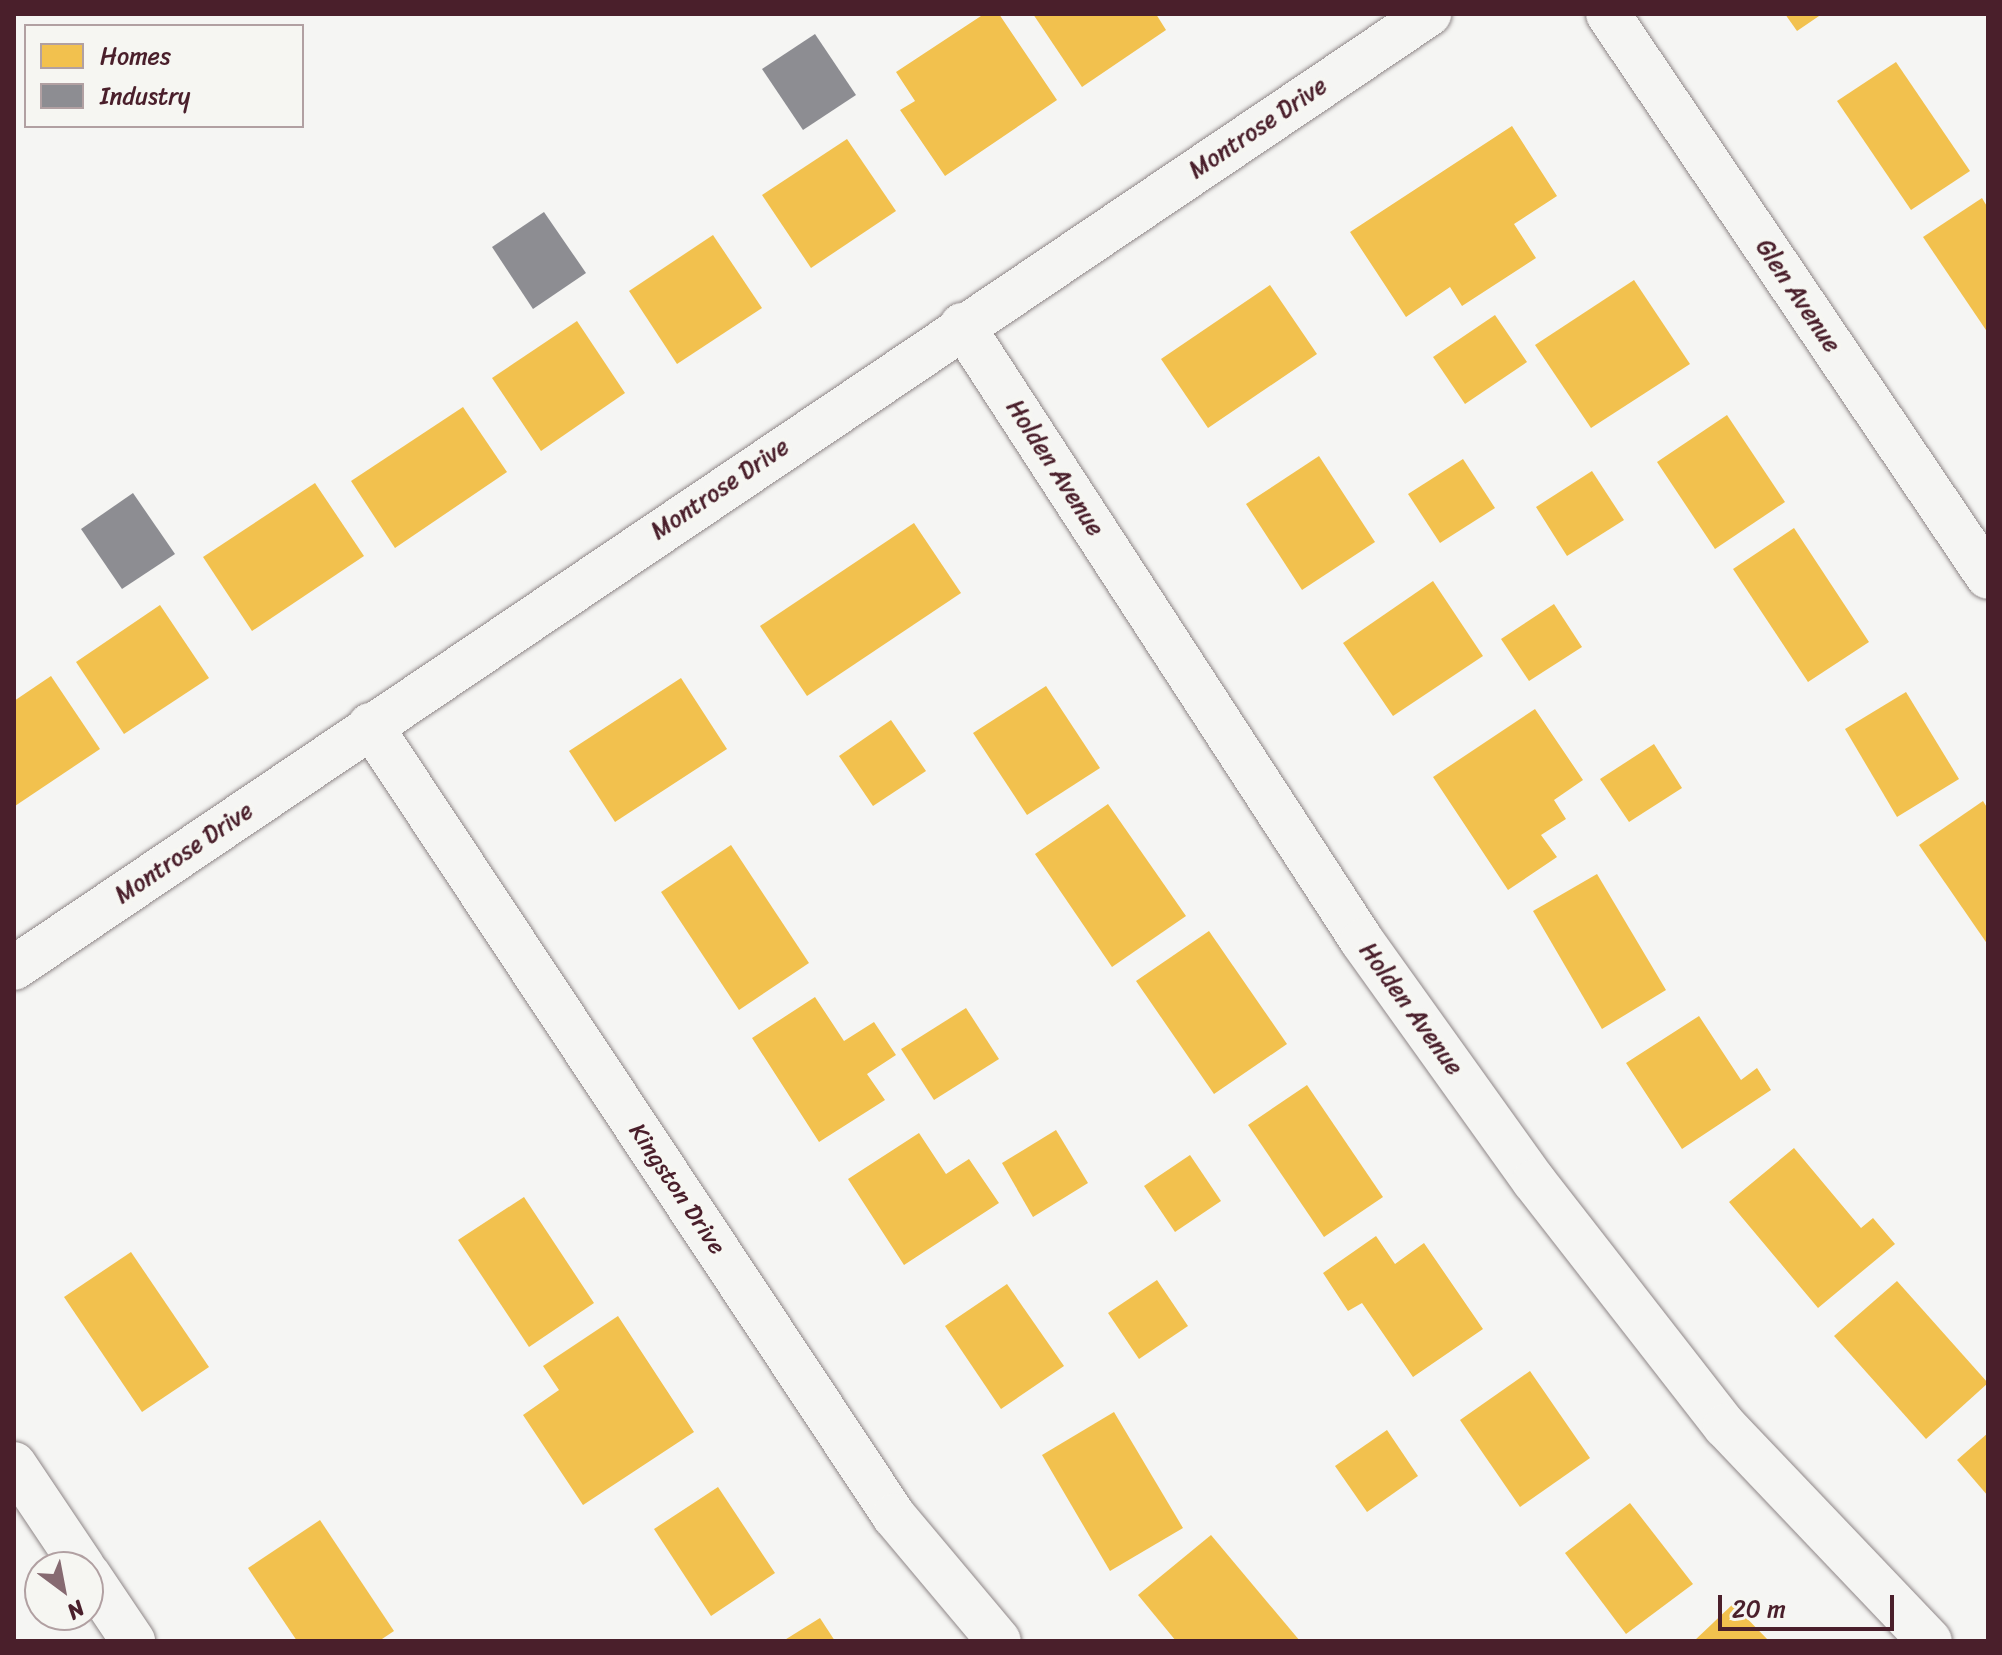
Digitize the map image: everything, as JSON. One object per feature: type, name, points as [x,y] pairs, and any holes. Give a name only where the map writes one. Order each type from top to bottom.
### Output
[{"type":"street","name":"Montrose Drive","points":[[14,968],[962,325],[1429,14]]},
{"type":"street","name":"Glen Avenue","points":[[1608,14],[1988,577]]},
{"type":"street","name":"Holden Avenue","points":[[962,325],[1362,941],[1534,1181],[1725,1426],[1930,1641]]},
{"type":"street","name":"Kingston Drive","points":[[370,725],[894,1516],[999,1641]]},
{"type":"street","points":[[14,1464],[72,1551]]},
{"type":"street","points":[[104,1598],[133,1641]]},
{"type":"building: Homes","points":[[984,14],[999,14],[1057,100],[945,176],[900,110],[915,101],[896,72]]},
{"type":"building: Homes","points":[[1033,14],[1156,14],[1166,30],[1082,87]]},
{"type":"building: Homes","points":[[1785,14],[1822,14],[1797,31]]},
{"type":"building: Homes","points":[[1896,62],[1970,171],[1911,210],[1837,101]]},
{"type":"building: Homes","points":[[1512,126],[1557,196],[1514,224],[1536,258],[1462,306],[1450,287],[1406,317],[1350,232]]},
{"type":"building: Homes","points":[[847,139],[896,211],[811,268],[762,195]]},
{"type":"building: Homes","points":[[1982,198],[1988,208],[1988,333],[1923,237]]},
{"type":"building: Homes","points":[[713,235],[762,308],[677,364],[629,291]]},
{"type":"building: Homes","points":[[1634,280],[1690,364],[1591,428],[1535,345]]},
{"type":"building: Homes","points":[[1270,285],[1317,354],[1208,428],[1161,359]]},
{"type":"building: Homes","points":[[1495,315],[1527,362],[1465,404],[1433,357]]},
{"type":"building: Homes","points":[[577,321],[625,393],[541,451],[492,378]]},
{"type":"building: Homes","points":[[463,407],[507,472],[395,548],[351,481]]},
{"type":"building: Homes","points":[[1727,415],[1785,502],[1715,549],[1657,462]]},
{"type":"building: Homes","points":[[1319,456],[1375,542],[1302,590],[1246,504]]},
{"type":"building: Homes","points":[[1463,459],[1495,508],[1440,543],[1408,494]]},
{"type":"building: Homes","points":[[1592,471],[1624,520],[1567,556],[1536,507]]},
{"type":"building: Homes","points":[[315,483],[364,556],[252,631],[203,557]]},
{"type":"building: Homes","points":[[914,523],[961,593],[807,696],[760,626]]},
{"type":"building: Homes","points":[[1794,528],[1869,642],[1808,682],[1733,569]]},
{"type":"building: Homes","points":[[1433,581],[1483,656],[1393,716],[1343,643]]},
{"type":"building: Homes","points":[[1554,604],[1582,647],[1529,681],[1501,639]]},
{"type":"building: Homes","points":[[160,605],[209,678],[124,734],[76,662]]},
{"type":"building: Homes","points":[[51,676],[100,749],[15,806],[14,701]]},
{"type":"building: Homes","points":[[681,678],[727,749],[615,822],[569,751]]},
{"type":"building: Homes","points":[[1046,686],[1100,768],[1027,815],[973,733]]},
{"type":"building: Homes","points":[[1906,692],[1959,779],[1897,817],[1845,729]]},
{"type":"building: Homes","points":[[1535,709],[1583,780],[1554,800],[1566,819],[1541,835],[1557,857],[1508,890],[1433,777]]},
{"type":"building: Homes","points":[[891,720],[926,771],[873,806],[839,756]]},
{"type":"building: Homes","points":[[1654,744],[1682,788],[1629,822],[1600,779]]},
{"type":"building: Homes","points":[[1983,801],[1988,809],[1988,945],[1919,845]]},
{"type":"building: Homes","points":[[1108,804],[1186,916],[1112,967],[1035,854]]},
{"type":"building: Homes","points":[[731,845],[809,963],[739,1010],[661,892]]},
{"type":"building: Homes","points":[[1597,874],[1666,990],[1602,1029],[1533,911]]},
{"type":"building: Homes","points":[[1209,931],[1287,1044],[1214,1094],[1136,981]]},
{"type":"building: Homes","points":[[815,997],[844,1041],[874,1022],[896,1055],[867,1074],[885,1100],[819,1142],[752,1038]]},
{"type":"building: Homes","points":[[966,1008],[999,1059],[934,1100],[901,1049]]},
{"type":"building: Homes","points":[[1699,1016],[1741,1080],[1757,1068],[1771,1090],[1682,1149],[1626,1063]]},
{"type":"building: Homes","points":[[1307,1085],[1383,1197],[1324,1237],[1248,1125]]},
{"type":"building: Homes","points":[[1056,1130],[1088,1183],[1033,1217],[1002,1163]]},
{"type":"building: Homes","points":[[919,1133],[946,1174],[969,1159],[999,1203],[904,1265],[848,1179]]},
{"type":"building: Homes","points":[[1794,1148],[1861,1228],[1873,1218],[1895,1244],[1818,1308],[1729,1202]]},
{"type":"building: Homes","points":[[1190,1155],[1221,1201],[1175,1232],[1144,1186]]},
{"type":"building: Homes","points":[[524,1197],[594,1303],[529,1347],[458,1240]]},
{"type":"building: Homes","points":[[1376,1236],[1395,1264],[1424,1243],[1483,1329],[1413,1377],[1362,1303],[1348,1311],[1323,1273]]},
{"type":"building: Homes","points":[[131,1252],[209,1367],[142,1412],[64,1297]]},
{"type":"building: Homes","points":[[1157,1280],[1188,1326],[1139,1359],[1108,1313]]},
{"type":"building: Homes","points":[[1897,1281],[1988,1383],[1926,1439],[1834,1336]]},
{"type":"building: Homes","points":[[1007,1284],[1064,1366],[1001,1409],[945,1326]]},
{"type":"building: Homes","points":[[618,1316],[694,1432],[583,1505],[523,1415],[559,1390],[543,1366]]},
{"type":"building: Homes","points":[[1530,1371],[1590,1458],[1520,1507],[1460,1420]]},
{"type":"building: Homes","points":[[1114,1412],[1183,1528],[1110,1571],[1042,1455]]},
{"type":"building: Homes","points":[[1387,1430],[1418,1476],[1367,1512],[1335,1466]]},
{"type":"building: Homes","points":[[1988,1433],[1988,1496],[1957,1460]]},
{"type":"building: Homes","points":[[718,1487],[775,1573],[711,1616],[654,1529]]},
{"type":"building: Homes","points":[[1630,1503],[1693,1584],[1626,1634],[1565,1553]]},
{"type":"building: Homes","points":[[320,1520],[394,1631],[379,1641],[297,1641],[248,1568]]},
{"type":"building: Homes","points":[[1211,1535],[1300,1641],[1176,1641],[1138,1595]]},
{"type":"building: Homes","points":[[1733,1604],[1769,1641],[1694,1641]]},
{"type":"building: Homes","points":[[820,1618],[835,1641],[783,1641]]},
{"type":"building: Industry","points":[[815,34],[856,95],[803,130],[762,69]]},
{"type":"building: Industry","points":[[544,212],[586,273],[533,309],[492,247]]},
{"type":"building: Industry","points":[[133,493],[175,554],[122,589],[81,529]]}]
